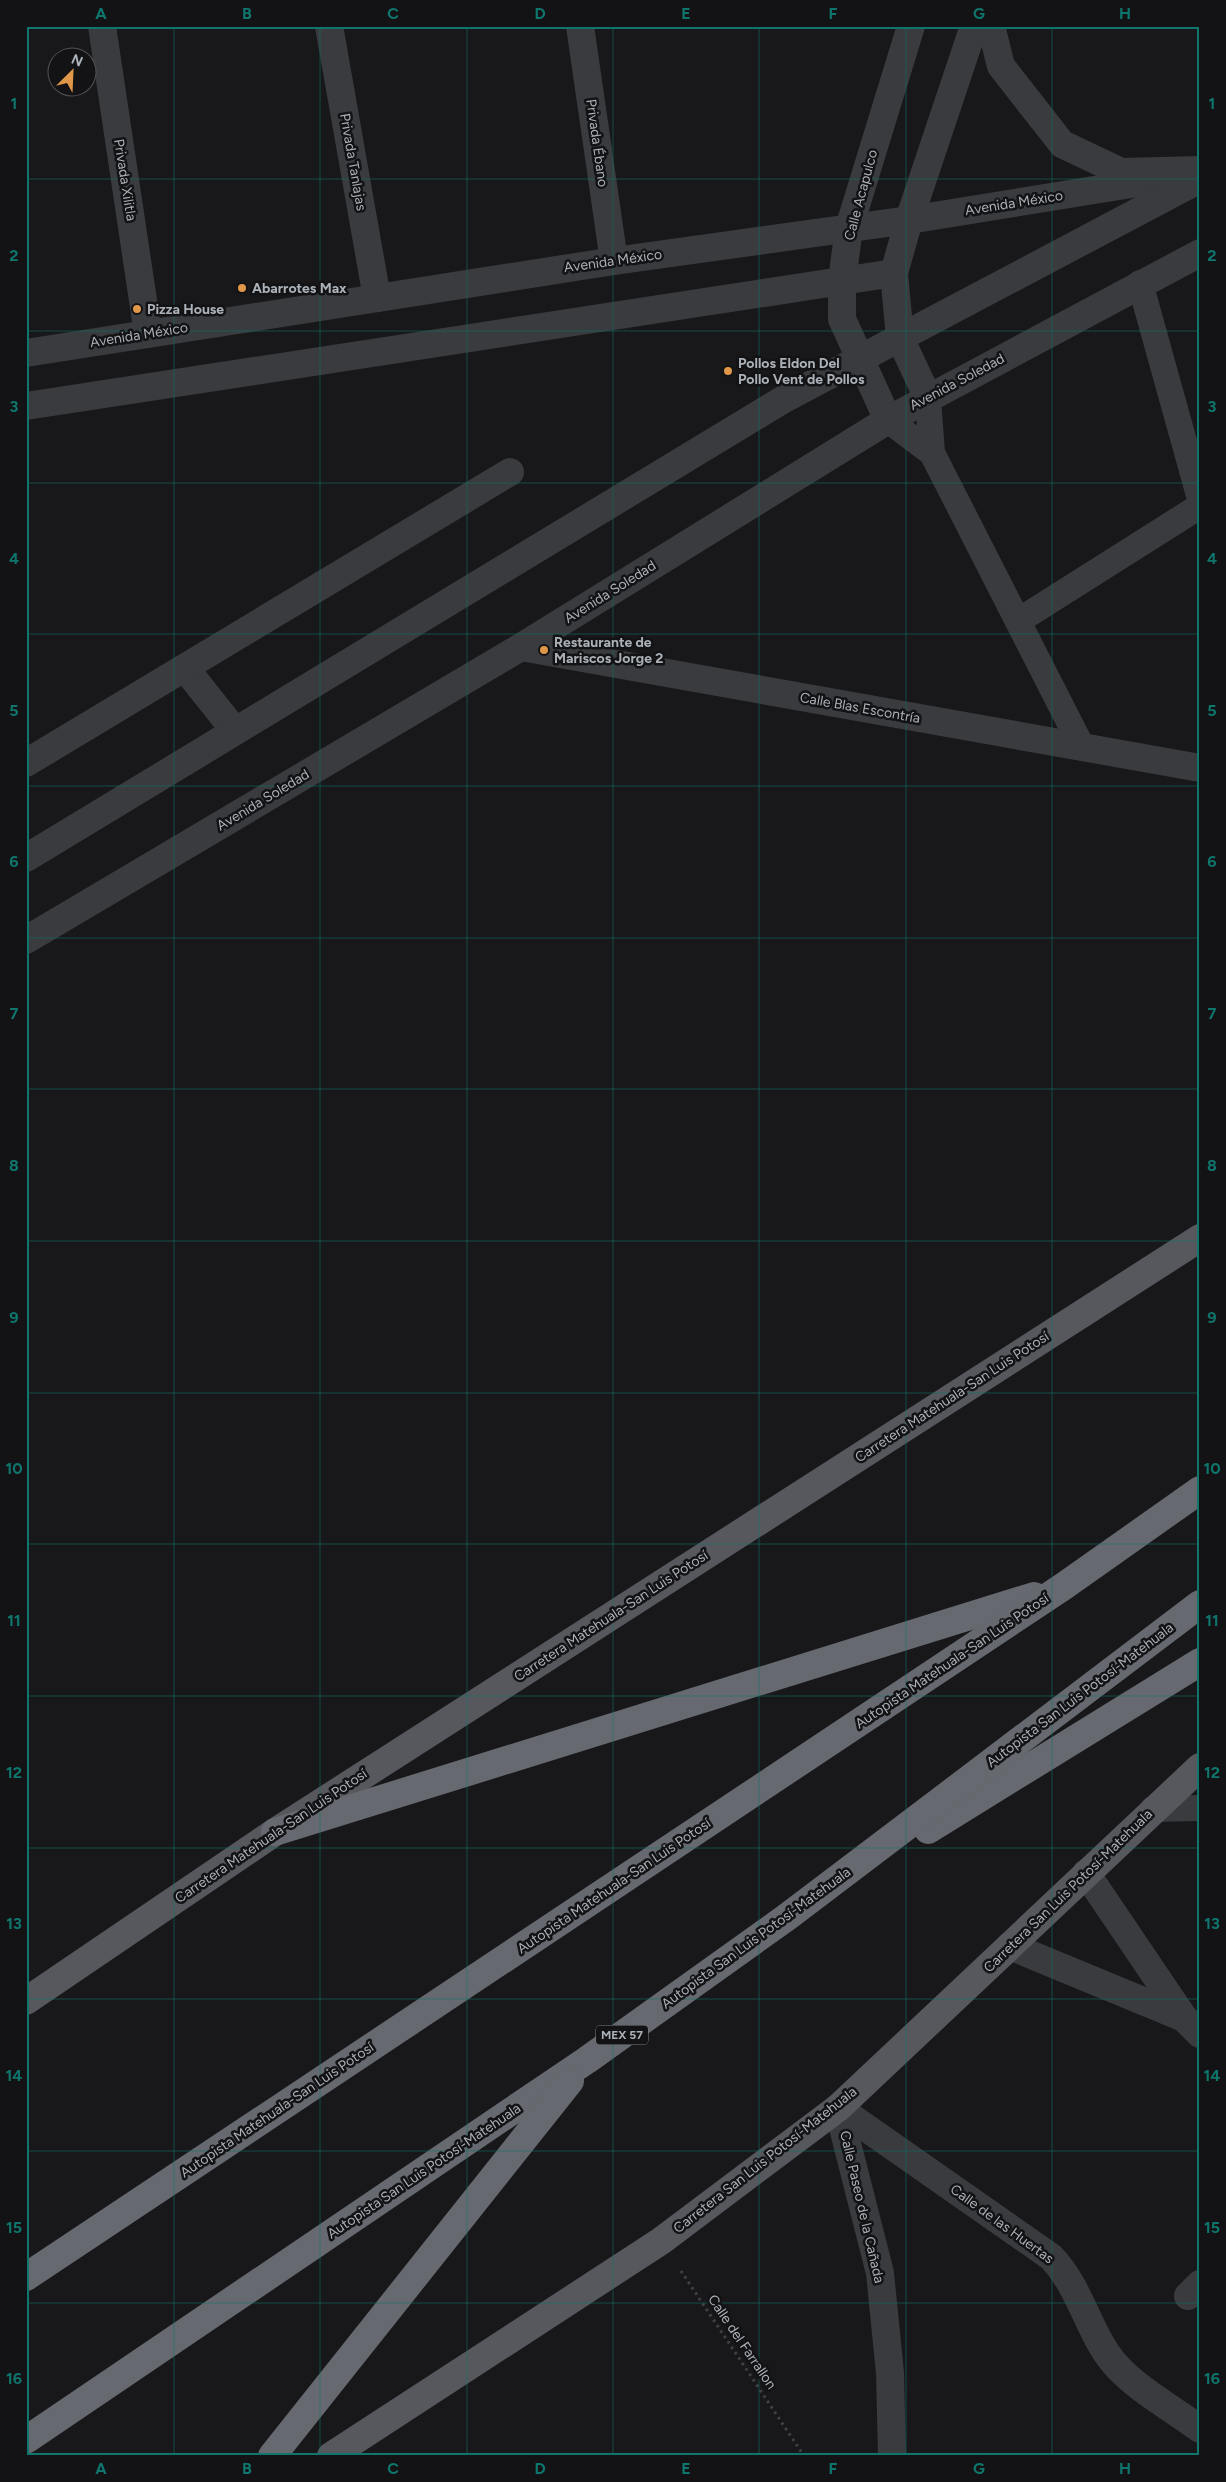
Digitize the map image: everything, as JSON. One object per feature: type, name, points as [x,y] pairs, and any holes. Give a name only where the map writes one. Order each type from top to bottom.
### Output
[{"type":"highway","name":"Autopista Matehuala-San Luis Potosí","points":[[26,2277],[1064,1586],[1200,1490]]},
{"type":"highway","points":[[275,1832],[1064,1586]]},
{"type":"highway","name":"Autopista San Luis Potosí-Matehuala","points":[[26,2440],[587,2060],[786,1917],[1200,1604]]},
{"type":"highway","points":[[786,1917],[1200,1662]]},
{"type":"highway","points":[[272,2456],[587,2060]]},
{"type":"main road","name":"Carretera Matehuala-San Luis Potosí","points":[[26,2001],[275,1832],[1200,1238]]},
{"type":"main road","name":"Carretera San Luis Potosí-Matehuala","points":[[331,2456],[661,2241],[838,2108],[1153,1809],[1200,1767]]},
{"type":"street","name":"Privada Xilitla","points":[[102,26],[148,334]]},
{"type":"street","name":"Privada Tanlajas","points":[[328,26],[377,298]]},
{"type":"street","name":"Privada Ébano","points":[[580,26],[614,261]]},
{"type":"street","name":"Calle Acapulco","points":[[888,420],[858,359],[842,319],[842,280],[849,228],[911,26]]},
{"type":"street","points":[[928,398],[900,338],[894,273],[909,220],[974,26]]},
{"type":"street","points":[[991,26],[1002,66],[1062,144],[1121,172],[1200,172]]},
{"type":"street","name":"Avenida México","points":[[26,353],[614,261],[909,220],[1200,172]]},
{"type":"street","points":[[26,858],[784,399],[1200,179]]},
{"type":"street","name":"Avenida Soledad","points":[[26,940],[521,648],[888,420],[1140,283],[1200,253]]},
{"type":"street","points":[[26,406],[894,273]]},
{"type":"street","points":[[26,762],[510,472]]},
{"type":"street","name":"Calle Blas Escontría","points":[[521,648],[1200,768]]},
{"type":"street","points":[[185,668],[235,731]]},
{"type":"street","points":[[1086,1873],[1192,2026]]},
{"type":"street","points":[[1010,1946],[1192,2026]]},
{"type":"street","name":"Calle de las Huertas","points":[[838,2108],[1051,2257],[1065,2271],[1114,2363],[1130,2378],[1200,2429]]},
{"type":"street","name":"Calle Paseo de la Cañada","points":[[838,2108],[880,2273],[890,2373],[892,2456]]},
{"type":"lane","points":[[1140,283],[1200,499]]},
{"type":"lane","points":[[928,398],[932,453],[1082,747]]},
{"type":"lane","points":[[888,420],[932,453]]},
{"type":"lane","points":[[1018,621],[1200,506]]},
{"type":"lane","points":[[1153,1809],[1200,1808]]},
{"type":"path","name":"Calle del Farrallon","points":[[661,2241],[804,2456]]},
{"type":"place","name":"Abarrotes Max","points":[[242,288]]},
{"type":"place","name":"Pizza House","points":[[137,309]]},
{"type":"place","name":"Pollos Eldon Del Pollo Vent de Pollos","points":[[728,371]]},
{"type":"place","name":"Restaurante de Mariscos Jorge 2","points":[[544,650]]}]
